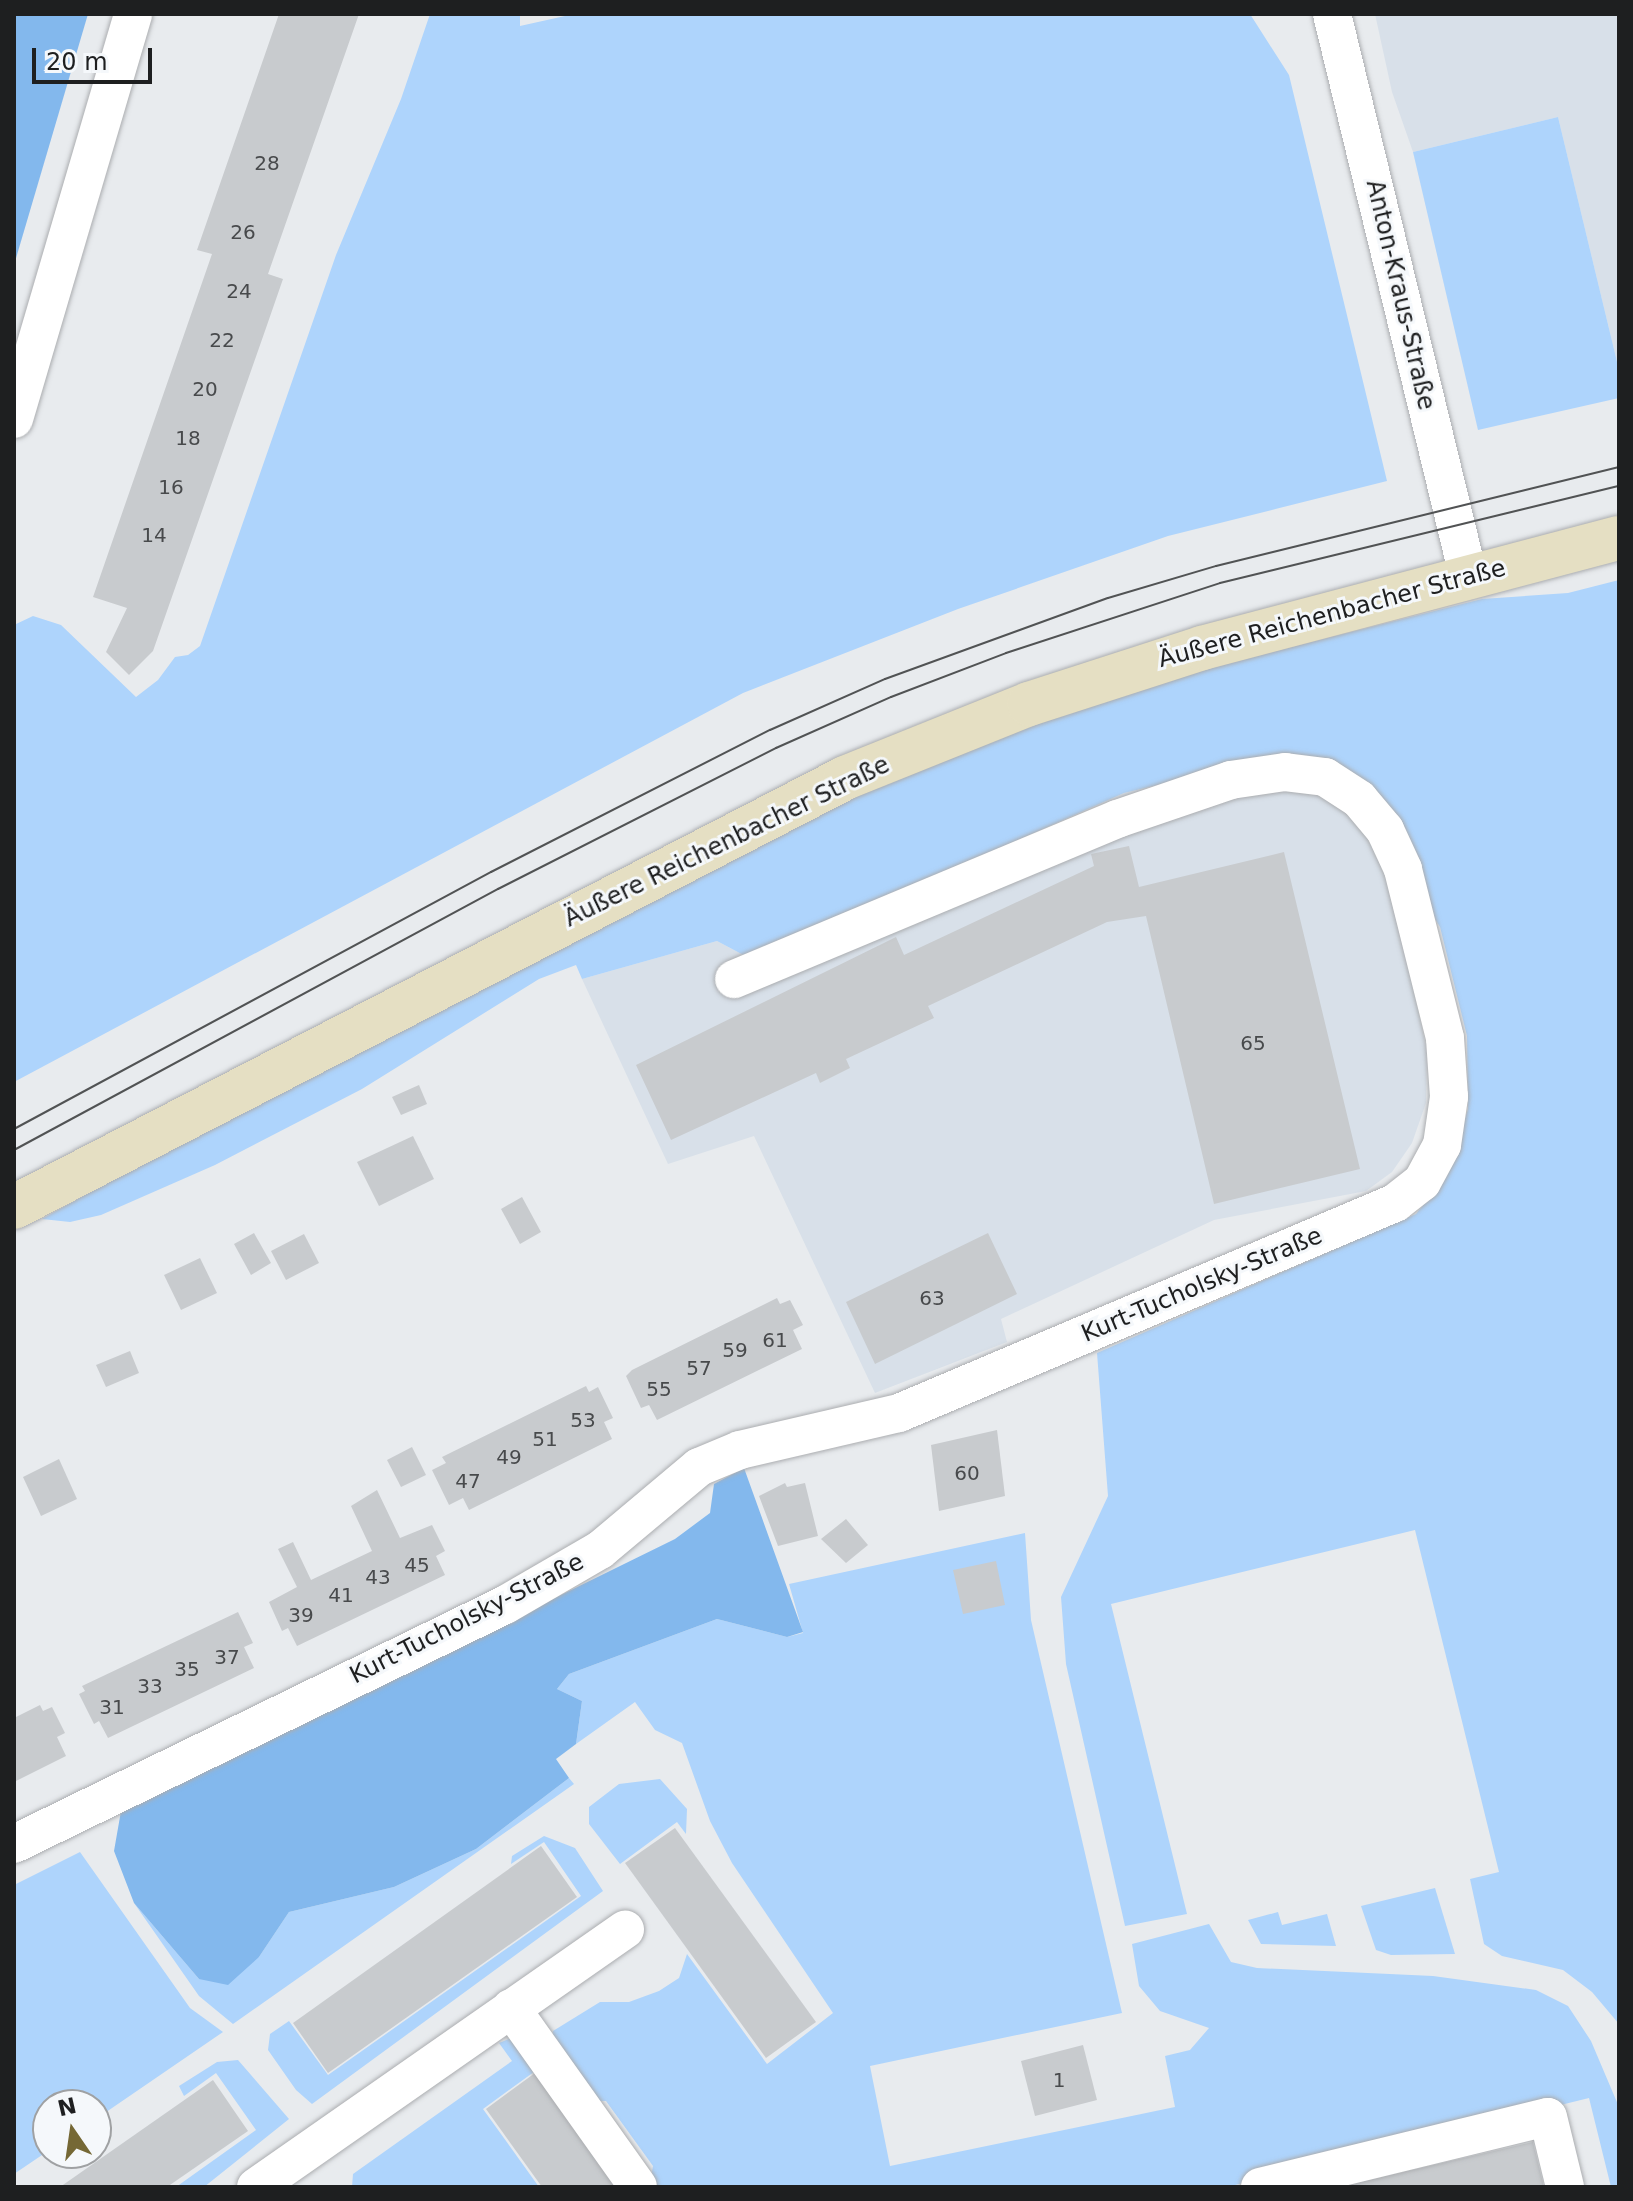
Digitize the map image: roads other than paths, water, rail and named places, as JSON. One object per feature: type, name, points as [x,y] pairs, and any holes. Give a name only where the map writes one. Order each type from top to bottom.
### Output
[{"type":"street","points":[[14,419],[133,14]]},
{"type":"street","name":"Anton-Kraus-Straße","points":[[1332,14],[1468,575]]},
{"type":"street","name":"Äußere Reichenbacher Straße","points":[[14,1207],[845,778],[1072,690],[1202,648],[1468,575],[1619,538]]},
{"type":"street","name":"Kurt-Tucholsky-Straße","points":[[14,1844],[505,1605],[600,1550],[699,1467],[754,1446],[899,1413],[1395,1203],[1422,1182],[1442,1145],[1449,1097],[1445,1038],[1403,869],[1385,830],[1359,799],[1325,777],[1285,772],[1217,785],[1117,819],[734,979]]},
{"type":"street","points":[[256,2187],[625,1930]]},
{"type":"street","points":[[511,2008],[638,2187]]},
{"type":"street","points":[[1260,2187],[1548,2117],[1565,2187]]},
{"type":"tram line","points":[[14,1129],[491,872],[770,730],[885,679],[1108,598],[1216,566],[1619,467]]},
{"type":"tram line","points":[[14,1150],[498,889],[776,748],[891,697],[1006,653],[1220,583],[1619,486]]}]
